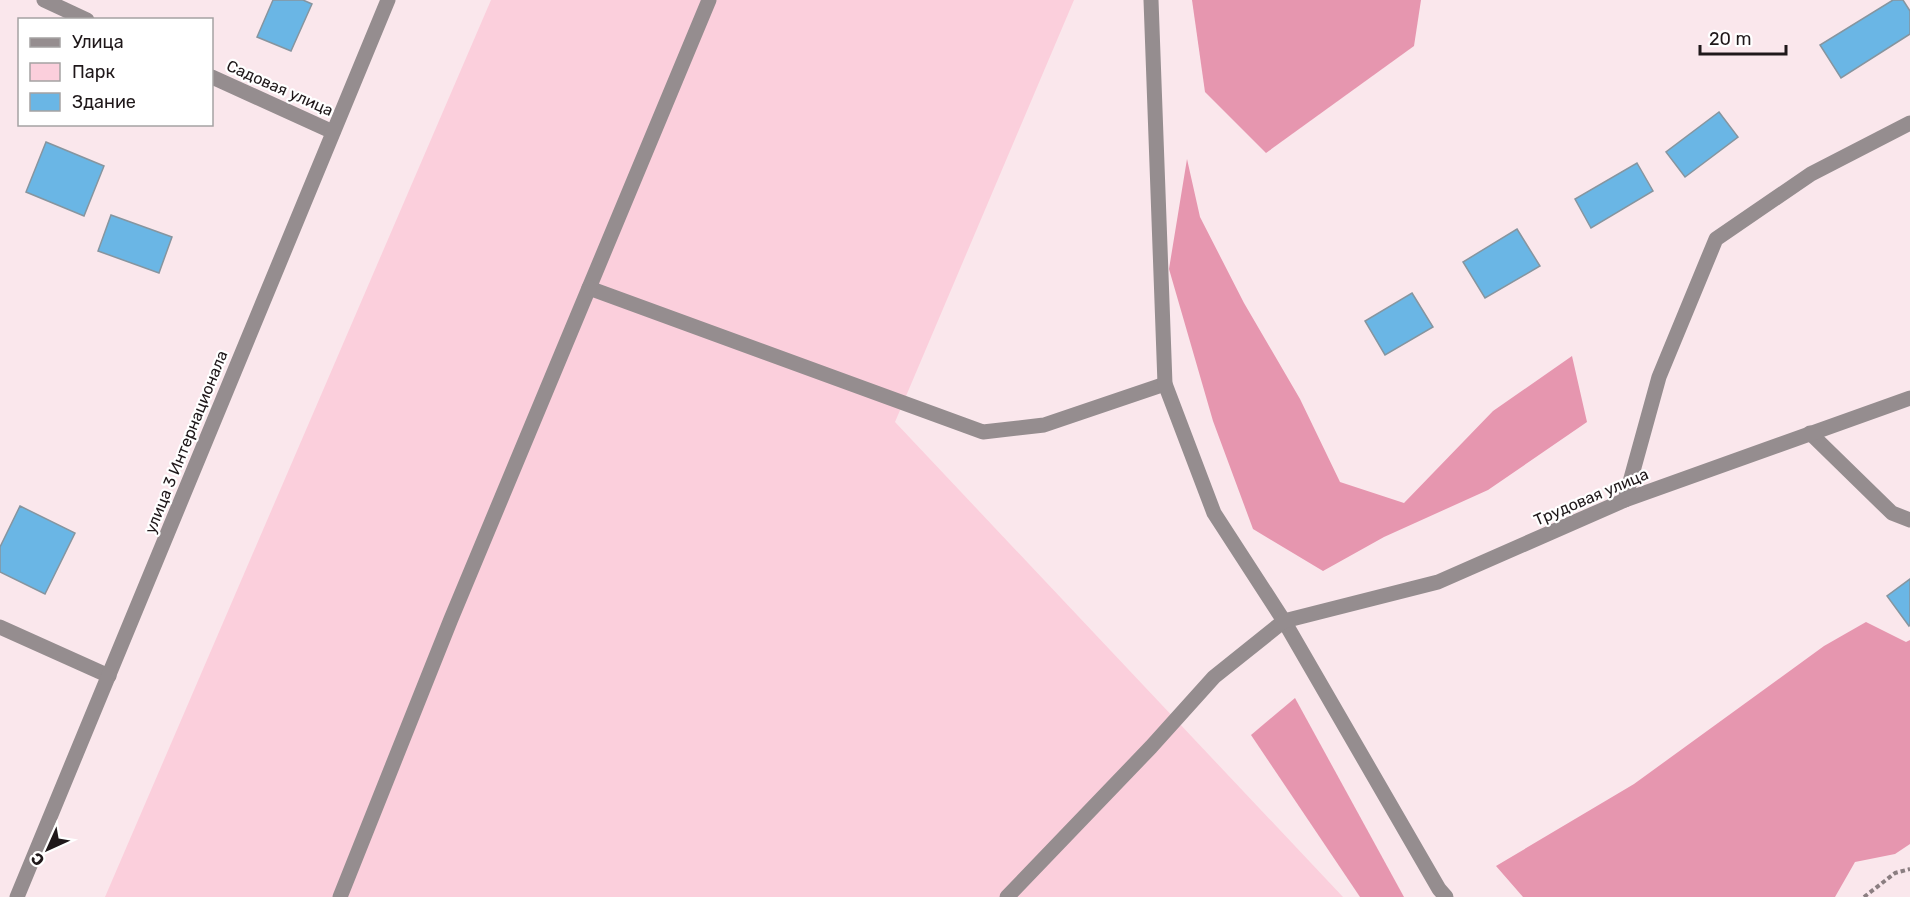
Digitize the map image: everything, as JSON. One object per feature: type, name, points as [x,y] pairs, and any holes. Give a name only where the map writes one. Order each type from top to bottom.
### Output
[{"type":"street","points":[[44,0],[83,18]]},
{"type":"street","name":"улица 3 Интернационала","points":[[17,897],[388,0]]},
{"type":"street","points":[[340,897],[451,619],[709,0]]},
{"type":"street","points":[[1151,0],[1165,384],[1214,513],[1284,621],[1433,879],[1446,897]]},
{"type":"street","name":"Садовая улица","points":[[213,77],[333,132]]},
{"type":"street","points":[[1625,500],[1659,377],[1716,239],[1811,174],[1910,123]]},
{"type":"street","points":[[589,288],[982,432],[1044,425],[1165,384]]},
{"type":"street","name":"Трудовая улица","points":[[1284,621],[1438,582],[1625,500],[1910,398]]},
{"type":"street","points":[[1810,433],[1892,513],[1910,520]]},
{"type":"street","points":[[1007,897],[1151,747],[1214,677],[1284,621]]},
{"type":"street","points":[[0,627],[108,676]]},
{"type":"path","points":[[1864,897],[1895,873],[1910,869]]},
{"type":"green space","points":[[491,0],[1074,0],[895,422],[1343,897],[105,897]]},
{"type":"shaded area","points":[[1192,0],[1421,0],[1414,46],[1266,153],[1205,92]]},
{"type":"shaded area","points":[[1187,159],[1200,217],[1244,303],[1300,399],[1340,482],[1404,503],[1493,411],[1572,356],[1587,422],[1488,490],[1384,537],[1323,571],[1253,529],[1213,421],[1169,269]]},
{"type":"shaded area","points":[[1866,622],[1906,642],[1910,640],[1910,844],[1895,854],[1855,862],[1835,897],[1523,897],[1496,866],[1634,784],[1824,646]]},
{"type":"shaded area","points":[[1295,698],[1404,897],[1360,897],[1251,735]]},
{"type":"building","points":[[273,0],[303,0],[312,4],[291,51],[257,37]]},
{"type":"building","points":[[1893,0],[1903,0],[1910,11],[1910,34],[1841,78],[1820,45]]},
{"type":"building","points":[[1719,112],[1738,137],[1685,177],[1666,152]]},
{"type":"building","points":[[46,142],[104,166],[84,216],[26,192]]},
{"type":"building","points":[[1637,163],[1653,191],[1591,228],[1575,199]]},
{"type":"building","points":[[111,215],[172,237],[159,273],[98,251]]},
{"type":"building","points":[[1517,229],[1540,266],[1485,298],[1463,262]]},
{"type":"building","points":[[1412,293],[1433,327],[1385,355],[1365,321]]},
{"type":"building","points":[[20,506],[75,533],[45,594],[0,572],[0,547]]},
{"type":"building","points":[[1910,579],[1910,625],[1909,626],[1887,596]]}]
